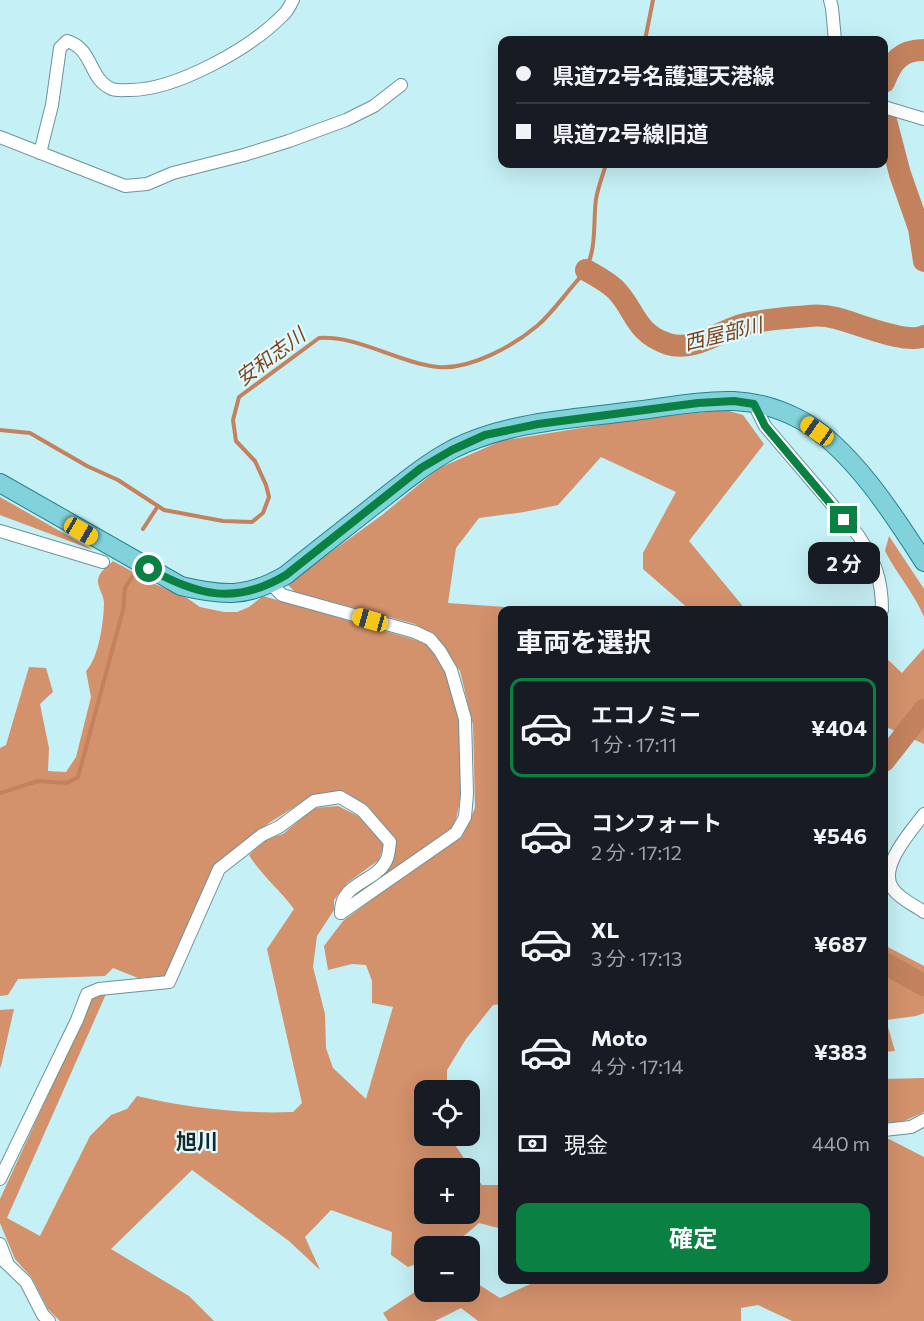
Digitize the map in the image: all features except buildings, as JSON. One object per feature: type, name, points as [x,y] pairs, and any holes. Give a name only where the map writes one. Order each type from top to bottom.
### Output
[{"type":"main road","points":[[0,483],[181,586],[212,593],[233,594],[271,584],[321,548],[421,468],[485,435],[538,424],[698,403],[734,401],[781,411],[800,420],[833,444],[873,490],[924,562]]},
{"type":"street","points":[[40,153],[52,105],[60,48],[67,41],[74,43],[85,52],[101,84],[114,90],[146,90],[174,82],[226,56],[262,34],[285,14],[293,0]]},
{"type":"street","points":[[830,0],[835,36]]},
{"type":"street","points":[[0,137],[125,186],[147,184],[173,173],[289,141],[345,120],[374,106],[401,85]]},
{"type":"street","points":[[888,108],[919,118]]},
{"type":"street","points":[[754,404],[765,426],[858,535],[879,574],[882,606]]},
{"type":"street","points":[[0,531],[103,562]]},
{"type":"street","points":[[0,1179],[77,1020],[87,994],[99,989],[169,982],[219,869],[262,835],[279,827],[314,801],[340,797],[362,810],[390,842],[386,862],[371,876],[349,890],[341,905],[341,913],[456,833],[465,817],[467,794],[465,719],[451,670],[440,651],[430,639],[415,632],[282,595],[271,584]]},
{"type":"street","points":[[924,814],[897,852],[890,867],[889,879],[893,889],[924,912]]},
{"type":"street","points":[[888,1130],[911,1127],[924,1120]]},
{"type":"street","points":[[0,1244],[4,1260],[27,1282],[43,1315],[49,1321]]},
{"type":"shaded area","points":[[726,410],[743,415],[764,444],[689,541],[743,606],[685,606],[643,569],[643,553],[676,492],[601,457],[558,505],[479,518],[456,548],[448,603],[498,607],[498,1004],[493,1005],[466,1039],[447,1070],[447,1080],[414,1080],[414,1146],[456,1146],[464,1158],[414,1158],[414,1224],[478,1224],[464,1236],[414,1236],[414,1265],[408,1267],[391,1255],[392,1232],[331,1210],[305,1237],[320,1270],[289,1241],[192,1170],[111,1249],[189,1296],[214,1321],[60,1321],[48,1309],[32,1278],[15,1259],[0,1223],[0,1199],[93,997],[106,994],[7,1218],[40,1236],[90,1136],[111,1115],[127,1109],[137,1096],[195,1107],[254,1112],[293,1112],[302,1103],[267,949],[294,909],[249,855],[266,839],[283,834],[314,808],[338,806],[360,817],[384,844],[379,860],[347,883],[334,900],[334,910],[317,936],[313,967],[325,1014],[326,1048],[333,1068],[366,1099],[393,1007],[372,1003],[372,981],[366,965],[352,964],[328,970],[324,946],[343,921],[429,857],[462,837],[475,808],[473,725],[460,671],[434,636],[415,624],[295,592],[287,584],[382,515],[439,468],[501,441],[637,419]]},
{"type":"shaded area","points":[[0,497],[93,550],[0,515]]},
{"type":"shaded area","points":[[889,536],[924,589],[924,617],[885,551]]},
{"type":"shaded area","points":[[113,561],[187,598],[200,607],[237,612],[249,607],[263,596],[423,642],[437,655],[444,667],[456,706],[462,771],[458,811],[453,827],[345,905],[351,894],[372,882],[392,864],[396,841],[368,806],[345,792],[327,792],[299,804],[269,823],[233,851],[165,976],[138,978],[113,968],[105,976],[18,979],[8,995],[0,996],[0,748],[6,745],[29,667],[46,668],[53,692],[40,704],[49,748],[48,771],[66,772],[76,757],[91,697],[86,671],[91,665],[97,648],[103,619],[104,602],[98,579],[102,571]]},
{"type":"shaded area","points":[[924,648],[924,744],[888,728],[888,660],[902,673]]},
{"type":"shaded area","points":[[888,947],[924,966],[924,1013],[888,1020]]},
{"type":"shaded area","points":[[14,1009],[1,1066],[0,1068],[0,1010]]},
{"type":"shaded area","points":[[888,1027],[895,1051],[888,1052]]},
{"type":"shaded area","points":[[924,1078],[924,1112],[902,1122],[888,1123],[888,1079]]},
{"type":"shaded area","points":[[888,1139],[924,1157],[924,1321],[792,1321],[758,1305],[741,1308],[741,1321],[478,1321],[461,1308],[435,1321],[388,1321],[383,1313],[414,1293],[414,1302],[480,1302],[480,1285],[500,1298],[530,1284],[888,1284]]},
{"type":"shaded area","points":[[480,1182],[482,1185],[498,1185],[498,1228],[480,1223]]},
{"type":"waterway","points":[[646,36],[653,0]]},
{"type":"waterway","name":"西屋部川","points":[[888,73],[898,58],[909,52],[924,50]]},
{"type":"waterway","name":"西屋部川","points":[[888,128],[900,174],[919,228],[924,261]]},
{"type":"waterway","name":"安和志川","points":[[0,430],[30,433],[87,466],[118,480],[164,510],[223,521],[252,522],[263,513],[269,497],[255,461],[236,441],[233,420],[239,397],[319,338],[348,341],[438,367],[464,365],[504,349],[537,326],[585,270],[591,254],[596,199],[605,168]]},
{"type":"waterway","name":"西屋部川","points":[[586,270],[616,290],[642,328],[649,334],[677,346],[696,343],[749,323],[812,316],[836,318],[894,336],[906,338],[924,336]]},
{"type":"waterway","points":[[143,529],[158,506]]},
{"type":"waterway","points":[[0,793],[38,781],[67,783],[78,777],[123,610],[125,588],[132,577]]},
{"type":"waterway","name":"西屋部川","points":[[888,756],[924,710]]},
{"type":"waterway","name":"西屋部川","points":[[888,965],[924,985]]},
{"type":"waterway","points":[[888,974],[892,968]]},
{"type":"district","name":"旭川","points":[[197,1140]]},
{"type":"route","points":[[149,569],[181,586],[212,593],[233,594],[248,591],[271,584],[286,575],[421,468],[485,435],[538,424],[698,403],[734,401],[754,404],[765,426],[844,520]]}]
